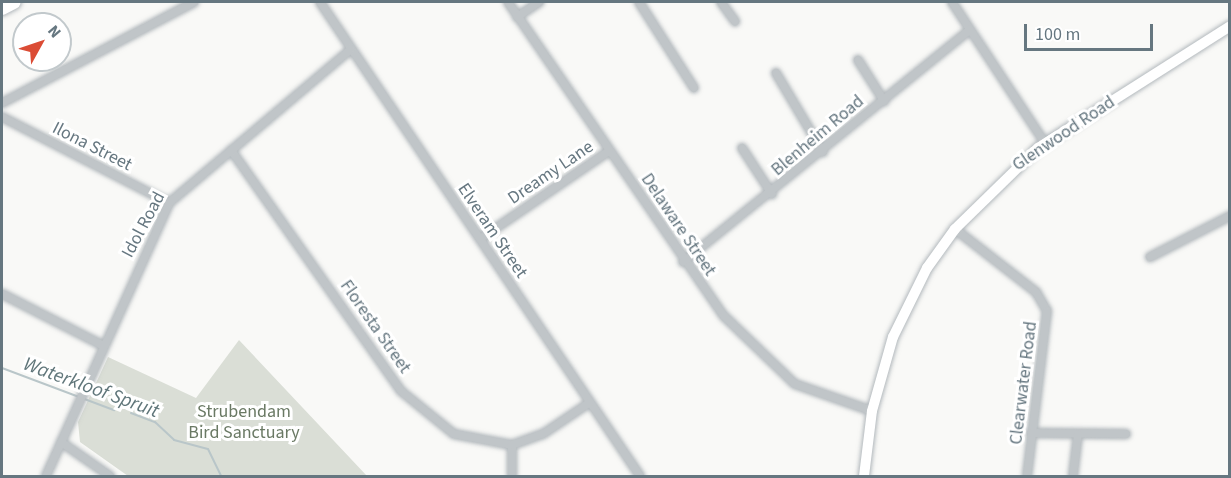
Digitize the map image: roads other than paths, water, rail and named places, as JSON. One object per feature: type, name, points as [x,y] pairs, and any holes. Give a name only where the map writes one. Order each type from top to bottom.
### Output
[{"type":"highway","points":[[2,8],[14,2]]},
{"type":"street","points":[[2,103],[194,2]]},
{"type":"street","name":"Elveram Street","points":[[320,2],[640,477]]},
{"type":"street","name":"Delaware Street","points":[[508,2],[683,262],[731,324],[795,384],[872,411]]},
{"type":"street","points":[[517,17],[539,2]]},
{"type":"street","points":[[639,2],[694,88]]},
{"type":"street","points":[[722,2],[735,21]]},
{"type":"street","points":[[952,2],[1045,143]]},
{"type":"street","name":"Glenwood Road","points":[[864,477],[872,411],[902,316],[955,229],[1006,173],[1045,143],[1230,26]]},
{"type":"street","name":"Blenheim Road","points":[[683,262],[772,194],[970,30]]},
{"type":"street","name":"Idol Road","points":[[46,477],[169,203],[351,49]]},
{"type":"street","points":[[858,60],[884,101]]},
{"type":"street","points":[[777,73],[823,152]]},
{"type":"street","name":"Ilona Street","points":[[2,117],[169,203]]},
{"type":"street","points":[[741,148],[772,194]]},
{"type":"street","name":"Floresta Street","points":[[231,150],[401,391],[454,434],[512,445]]},
{"type":"street","name":"Dreamy Lane","points":[[480,239],[609,151]]},
{"type":"street","points":[[1150,257],[1230,216]]},
{"type":"street","name":"Clearwater Road","points":[[955,229],[1045,304],[1047,323],[1031,433],[1028,477]]},
{"type":"street","points":[[2,294],[104,346]]},
{"type":"street","points":[[512,477],[512,445],[543,434],[590,402]]},
{"type":"street","points":[[1031,433],[1126,434]]},
{"type":"street","points":[[1073,477],[1078,434]]},
{"type":"street","points":[[61,442],[110,477]]},
{"type":"waterway","name":"Waterkloof Spruit","points":[[2,368],[114,410]]},
{"type":"waterway","name":"Waterkloof Spruit","points":[[131,413],[155,422],[174,440],[208,449],[221,476]]},
{"type":"park label","name":"Strubendam Bird Sanctuary","points":[[244,423]]}]
